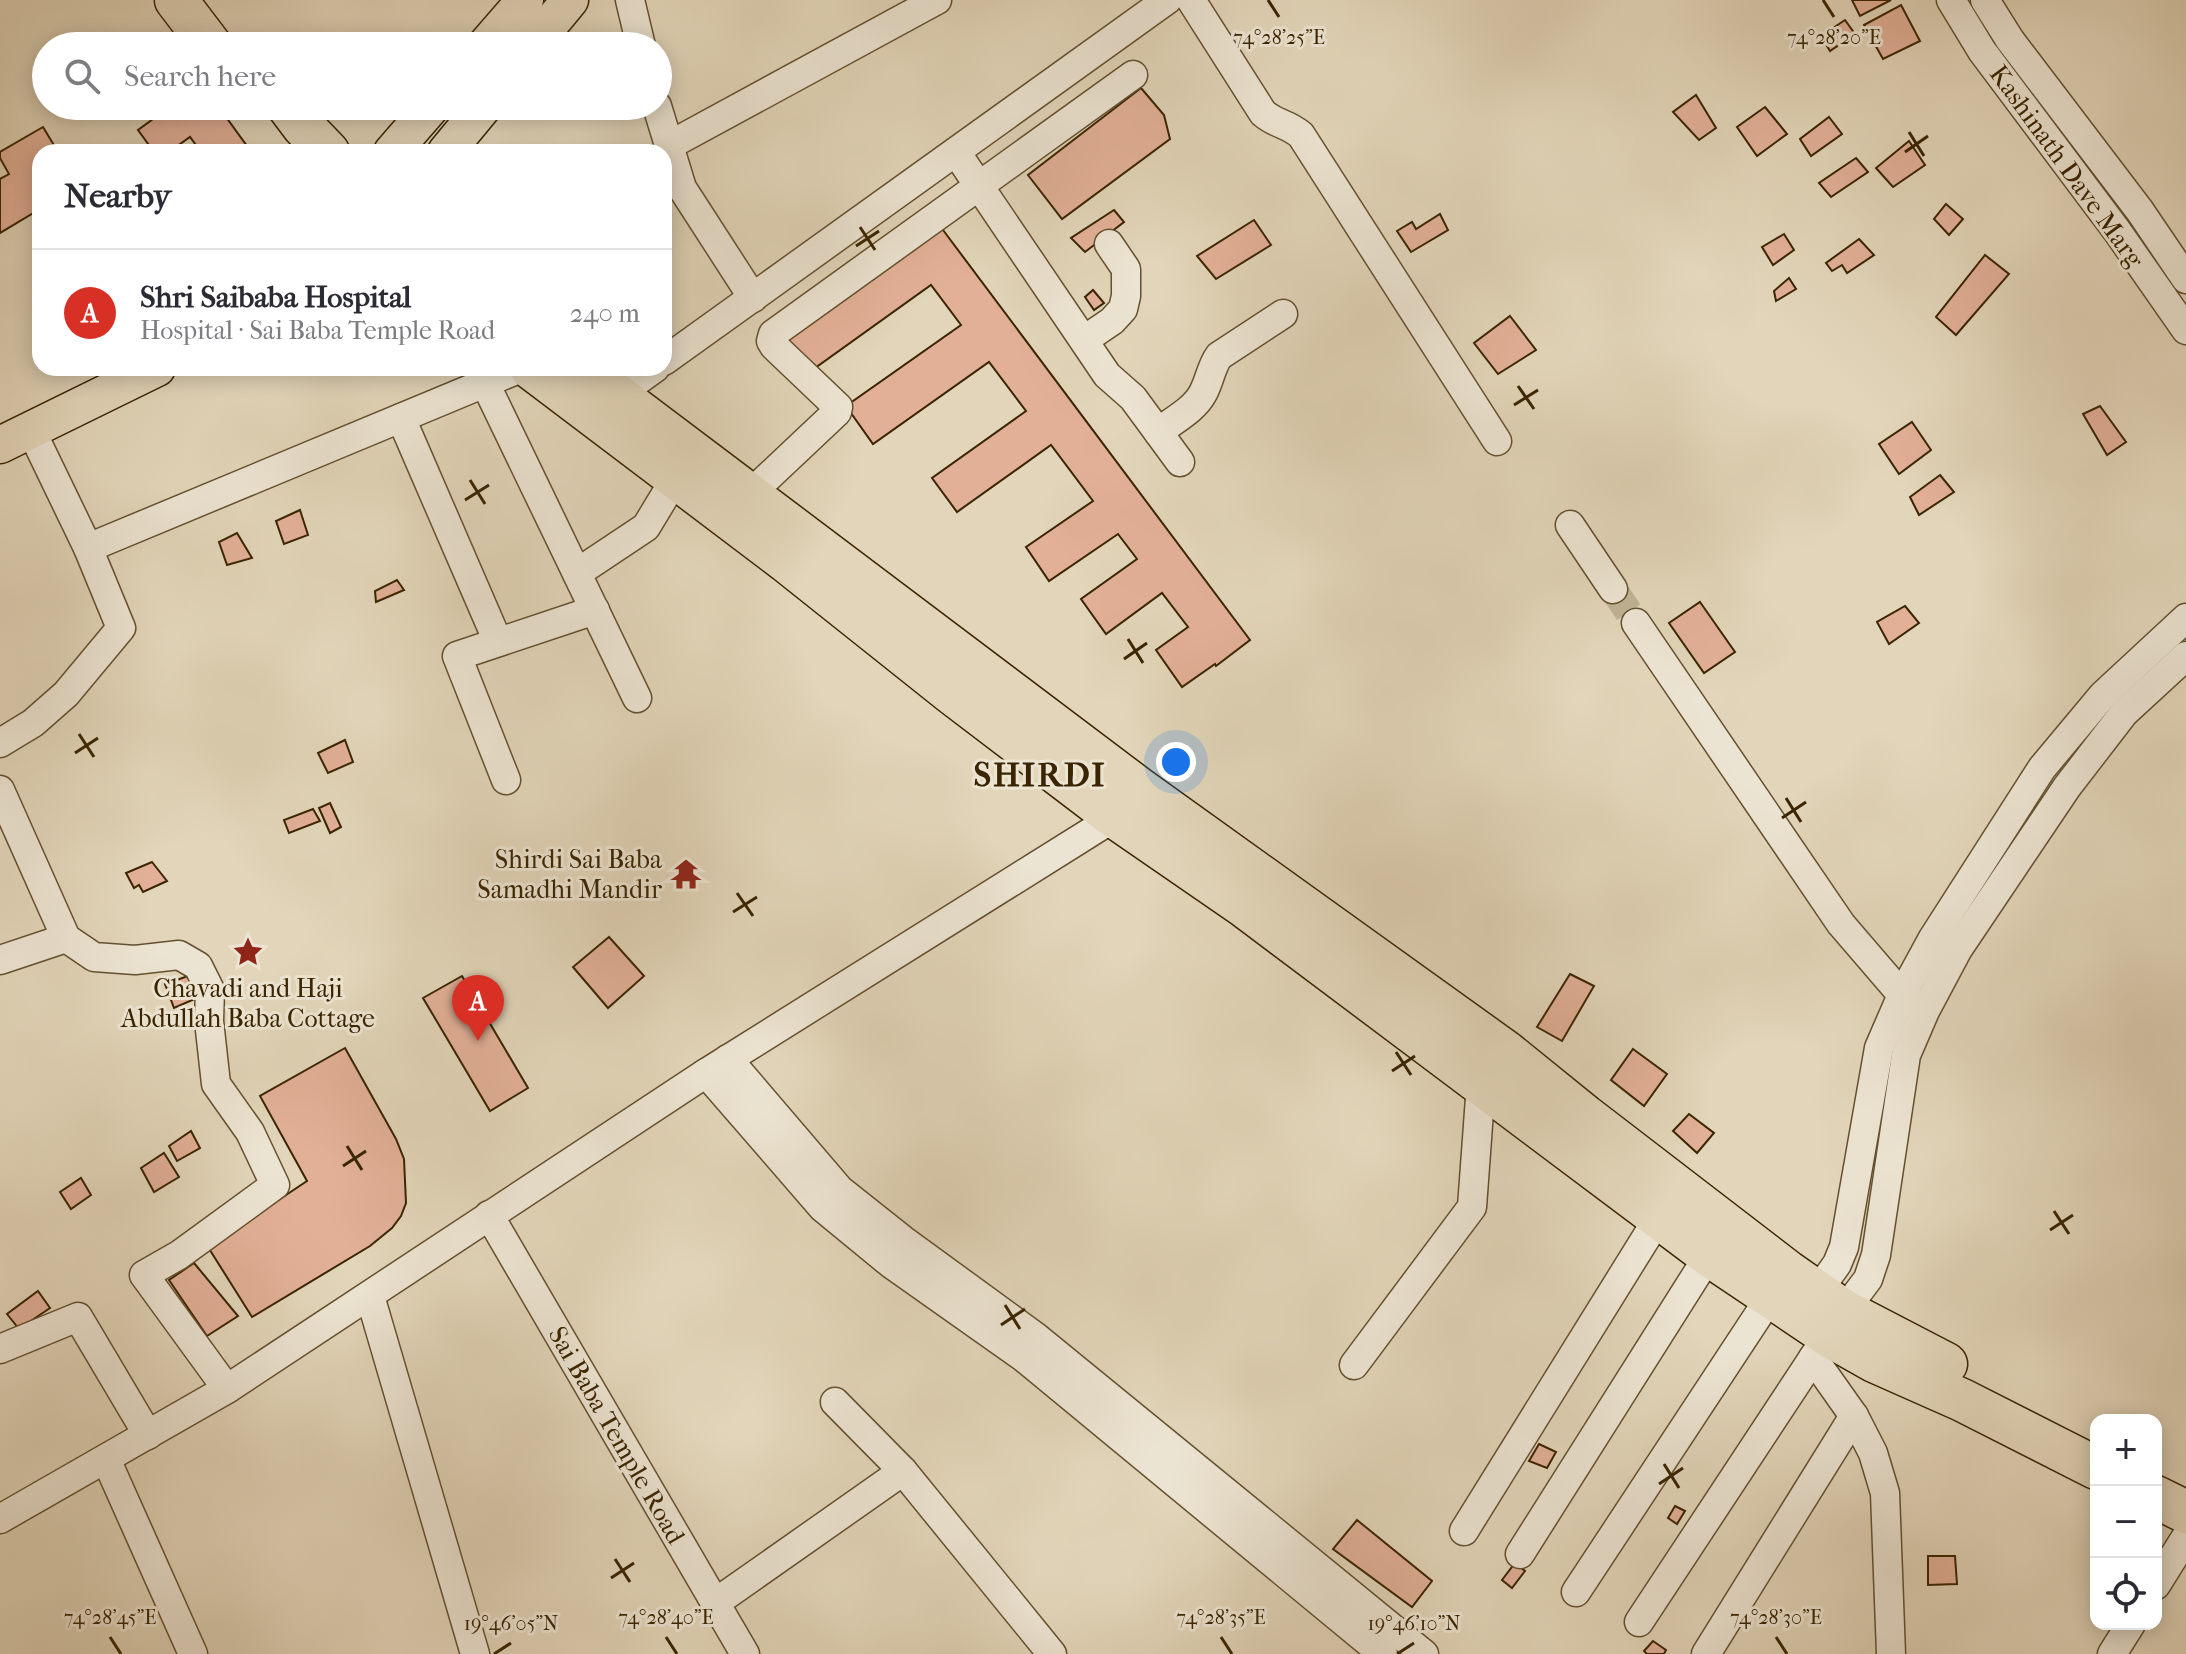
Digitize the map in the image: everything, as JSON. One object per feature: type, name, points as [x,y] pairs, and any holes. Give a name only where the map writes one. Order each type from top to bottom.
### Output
[{"type":"highway","points":[[176,0],[200,32]]},
{"type":"highway","points":[[209,0],[233,32]]},
{"type":"highway","points":[[268,120],[286,144]]},
{"type":"highway","points":[[298,120],[320,144]]},
{"type":"highway","points":[[547,376],[604,404],[749,495],[1125,802],[1244,906],[1709,1255],[1812,1318],[1874,1361],[1962,1400],[2090,1465]]},
{"type":"highway","points":[[586,376],[604,404],[675,479],[786,561],[953,694],[1125,802],[1506,1052],[1677,1188],[1812,1318],[1912,1348],[2090,1434]]},
{"type":"highway","points":[[2162,1469],[2186,1480]]},
{"type":"highway","points":[[2162,1500],[2186,1512]]},
{"type":"main road","points":[[507,32],[525,0]]},
{"type":"main road","points":[[544,32],[570,0]]},
{"type":"main road","points":[[399,144],[420,120]]},
{"type":"main road","points":[[453,144],[472,120]]},
{"type":"main road","points":[[15,438],[141,376]]},
{"type":"street","points":[[630,0],[638,32]]},
{"type":"street","points":[[672,144],[937,0]]},
{"type":"street","points":[[672,355],[1167,0]]},
{"type":"street","points":[[1191,0],[1263,113],[1274,122],[1291,126],[1301,135],[1497,441]]},
{"type":"street","name":"Kashinath Dave Marg","points":[[1951,0],[1982,51],[2117,231],[2186,330]]},
{"type":"street","name":"Kashinath Dave Marg","points":[[1985,0],[2010,40],[2140,211],[2186,279]]},
{"type":"street","points":[[749,495],[837,412],[838,407],[774,346],[771,341],[773,334],[1133,75]]},
{"type":"street","points":[[661,120],[667,144]]},
{"type":"street","points":[[956,152],[1107,375],[1133,398],[1180,462]]},
{"type":"street","points":[[672,158],[682,188],[753,298]]},
{"type":"street","points":[[1084,340],[1112,321],[1123,309],[1126,269],[1109,244]]},
{"type":"street","points":[[1158,432],[1197,402],[1219,356],[1283,314]]},
{"type":"street","points":[[88,548],[502,376]]},
{"type":"street","points":[[604,404],[644,376]]},
{"type":"street","points":[[485,383],[637,698]]},
{"type":"street","points":[[401,418],[498,642]]},
{"type":"street","points":[[0,743],[33,723],[66,694],[121,628],[88,548],[15,438]]},
{"type":"street","points":[[577,573],[646,527],[675,479]]},
{"type":"street","points":[[1570,525],[1613,589]]},
{"type":"street","points":[[506,780],[457,656],[595,610]]},
{"type":"street","points":[[1913,1003],[1933,938],[2042,768],[2103,695],[2186,618]]},
{"type":"street","points":[[1636,623],[1841,924],[1913,1003]]},
{"type":"street","points":[[1639,1622],[1812,1318],[1837,1264],[1844,1247],[1879,1048],[1958,949],[2067,787],[2124,713],[2186,656]]},
{"type":"street","points":[[0,790],[66,938],[94,957],[135,960],[179,955],[198,966],[210,990],[209,1021],[216,1084],[250,1132],[275,1185],[179,1255],[144,1275],[227,1389]]},
{"type":"street","points":[[0,1519],[227,1389],[717,1066],[1102,825],[1125,802]]},
{"type":"street","points":[[0,960],[66,938]]},
{"type":"street","points":[[1354,1365],[1472,1207],[1481,1084],[1506,1052]]},
{"type":"street","points":[[717,1066],[823,1208],[890,1263],[1023,1357],[1383,1654]]},
{"type":"street","points":[[717,1066],[840,1190],[1036,1337],[1424,1654]]},
{"type":"street","name":"Sai Baba Temple Road","points":[[489,1215],[745,1654]]},
{"type":"street","points":[[1464,1531],[1659,1217]]},
{"type":"street","points":[[1520,1554],[1709,1255]]},
{"type":"street","points":[[370,1296],[475,1654]]},
{"type":"street","points":[[0,1349],[78,1317],[148,1435]]},
{"type":"street","points":[[1812,1318],[1873,1453],[1885,1493],[1891,1654]]},
{"type":"street","points":[[1576,1592],[1812,1318]]},
{"type":"street","points":[[835,1402],[903,1471],[1052,1654]]},
{"type":"street","points":[[1706,1654],[1854,1416]]},
{"type":"street","points":[[106,1459],[193,1654]]},
{"type":"street","points":[[715,1603],[903,1471]]},
{"type":"street","points":[[2162,1575],[2186,1537]]},
{"type":"street","points":[[2112,1654],[2127,1630]]},
{"type":"building","points":[[1852,0],[1891,0],[1860,16]]},
{"type":"building","points":[[1901,5],[1920,41],[1883,59],[1864,25]]},
{"type":"building","points":[[1845,20],[1855,34],[1830,51],[1821,36]]},
{"type":"building","points":[[1141,88],[1164,115],[1170,139],[1062,219],[1028,175]]},
{"type":"building","points":[[1696,95],[1716,128],[1699,140],[1673,112]]},
{"type":"building","points":[[1765,107],[1787,134],[1757,156],[1737,127]]},
{"type":"building","points":[[1829,117],[1842,134],[1811,156],[1800,139]]},
{"type":"building","points":[[152,120],[228,120],[246,144],[195,144],[190,137],[180,144],[148,144],[138,130]]},
{"type":"building","points":[[43,127],[53,144],[32,144],[32,214],[0,233],[0,179],[9,174],[0,152]]},
{"type":"building","points":[[1909,141],[1925,165],[1893,187],[1876,168]]},
{"type":"building","points":[[1856,158],[1868,172],[1831,197],[1819,183]]},
{"type":"building","points":[[1946,204],[1963,219],[1949,235],[1934,219]]},
{"type":"building","points":[[1114,210],[1124,222],[1085,252],[1071,238]]},
{"type":"building","points":[[1440,214],[1448,230],[1411,252],[1397,231],[1412,222],[1416,229]]},
{"type":"building","points":[[1254,220],[1271,245],[1216,279],[1197,256]]},
{"type":"building","points":[[940,226],[1250,640],[1182,687],[1156,650],[1188,627],[1162,593],[1106,634],[1081,599],[1137,559],[1118,534],[1049,581],[1026,547],[1093,501],[1051,445],[957,512],[932,478],[1026,411],[989,362],[873,444],[846,406],[961,325],[931,285],[808,373],[783,338]]},
{"type":"building","points":[[1784,234],[1794,250],[1773,265],[1762,247]]},
{"type":"building","points":[[1859,239],[1874,255],[1847,273],[1842,265],[1832,271],[1826,263]]},
{"type":"building","points":[[1985,255],[2009,274],[1956,335],[1936,317]]},
{"type":"building","points":[[1789,278],[1796,289],[1776,301],[1774,291]]},
{"type":"building","points":[[1093,290],[1104,303],[1094,310],[1085,297]]},
{"type":"building","points":[[1510,316],[1536,350],[1498,374],[1474,343]]},
{"type":"building","points":[[2100,406],[2126,442],[2107,455],[2083,414]]},
{"type":"building","points":[[1912,422],[1931,450],[1899,474],[1879,444]]},
{"type":"building","points":[[1940,475],[1954,492],[1919,515],[1910,497]]},
{"type":"building","points":[[300,510],[308,535],[284,544],[276,521]]},
{"type":"building","points":[[237,533],[252,558],[227,565],[219,542]]},
{"type":"building","points":[[397,580],[404,590],[376,602],[375,591]]},
{"type":"building","points":[[1700,602],[1735,652],[1704,673],[1669,623]]},
{"type":"building","points":[[1905,606],[1919,623],[1889,644],[1877,622]]},
{"type":"building","points":[[345,740],[353,762],[328,773],[318,753]]},
{"type":"building","points":[[330,803],[341,827],[330,833],[319,808]]},
{"type":"building","points":[[313,809],[320,821],[289,833],[284,820]]},
{"type":"building","points":[[152,862],[167,881],[143,892],[139,885],[134,888],[126,873]]},
{"type":"building","points":[[609,937],[644,976],[608,1008],[573,967]]},
{"type":"building","points":[[1570,974],[1594,986],[1562,1041],[1537,1027]]},
{"type":"building","points":[[188,976],[197,998],[174,1008],[165,984]]},
{"type":"building","points":[[462,976],[528,1088],[490,1111],[423,998]]},
{"type":"building","points":[[345,1048],[404,1159],[406,1203],[392,1228],[370,1246],[252,1317],[208,1247],[307,1181],[260,1096]]},
{"type":"building","points":[[1633,1049],[1667,1074],[1644,1106],[1611,1080]]},
{"type":"building","points":[[1689,1114],[1714,1133],[1697,1153],[1673,1131]]},
{"type":"building","points":[[191,1131],[200,1148],[177,1161],[169,1146]]},
{"type":"building","points":[[164,1153],[179,1177],[154,1192],[141,1168]]},
{"type":"building","points":[[81,1178],[91,1195],[71,1209],[60,1192]]},
{"type":"building","points":[[194,1263],[238,1316],[207,1336],[169,1280]]},
{"type":"building","points":[[38,1291],[50,1308],[19,1329],[7,1314]]},
{"type":"building","points":[[1539,1444],[1556,1452],[1547,1468],[1529,1461]]},
{"type":"building","points":[[1675,1506],[1685,1511],[1677,1524],[1668,1518]]},
{"type":"building","points":[[1357,1520],[1432,1581],[1412,1607],[1333,1549]]},
{"type":"building","points":[[1928,1556],[1955,1556],[1957,1584],[1928,1585]]},
{"type":"building","points":[[1515,1563],[1525,1571],[1512,1588],[1502,1580]]},
{"type":"building","points":[[1653,1641],[1666,1650],[1664,1654],[1647,1654],[1644,1651]]},
{"type":"tunnel","points":[[1613,589],[1636,623]]},
{"type":"place","name":"Shirdi Sai Baba Samadhi Mandir","points":[[686,874]]},
{"type":"place","name":"Chavadi and Haji Abdullah Baba Cottage","points":[[248,952]]},
{"type":"place","name":"Shri Saibaba Hospital","points":[[478,1041]]},
{"type":"district","name":"SHIRDI","points":[[1040,774]]}]
